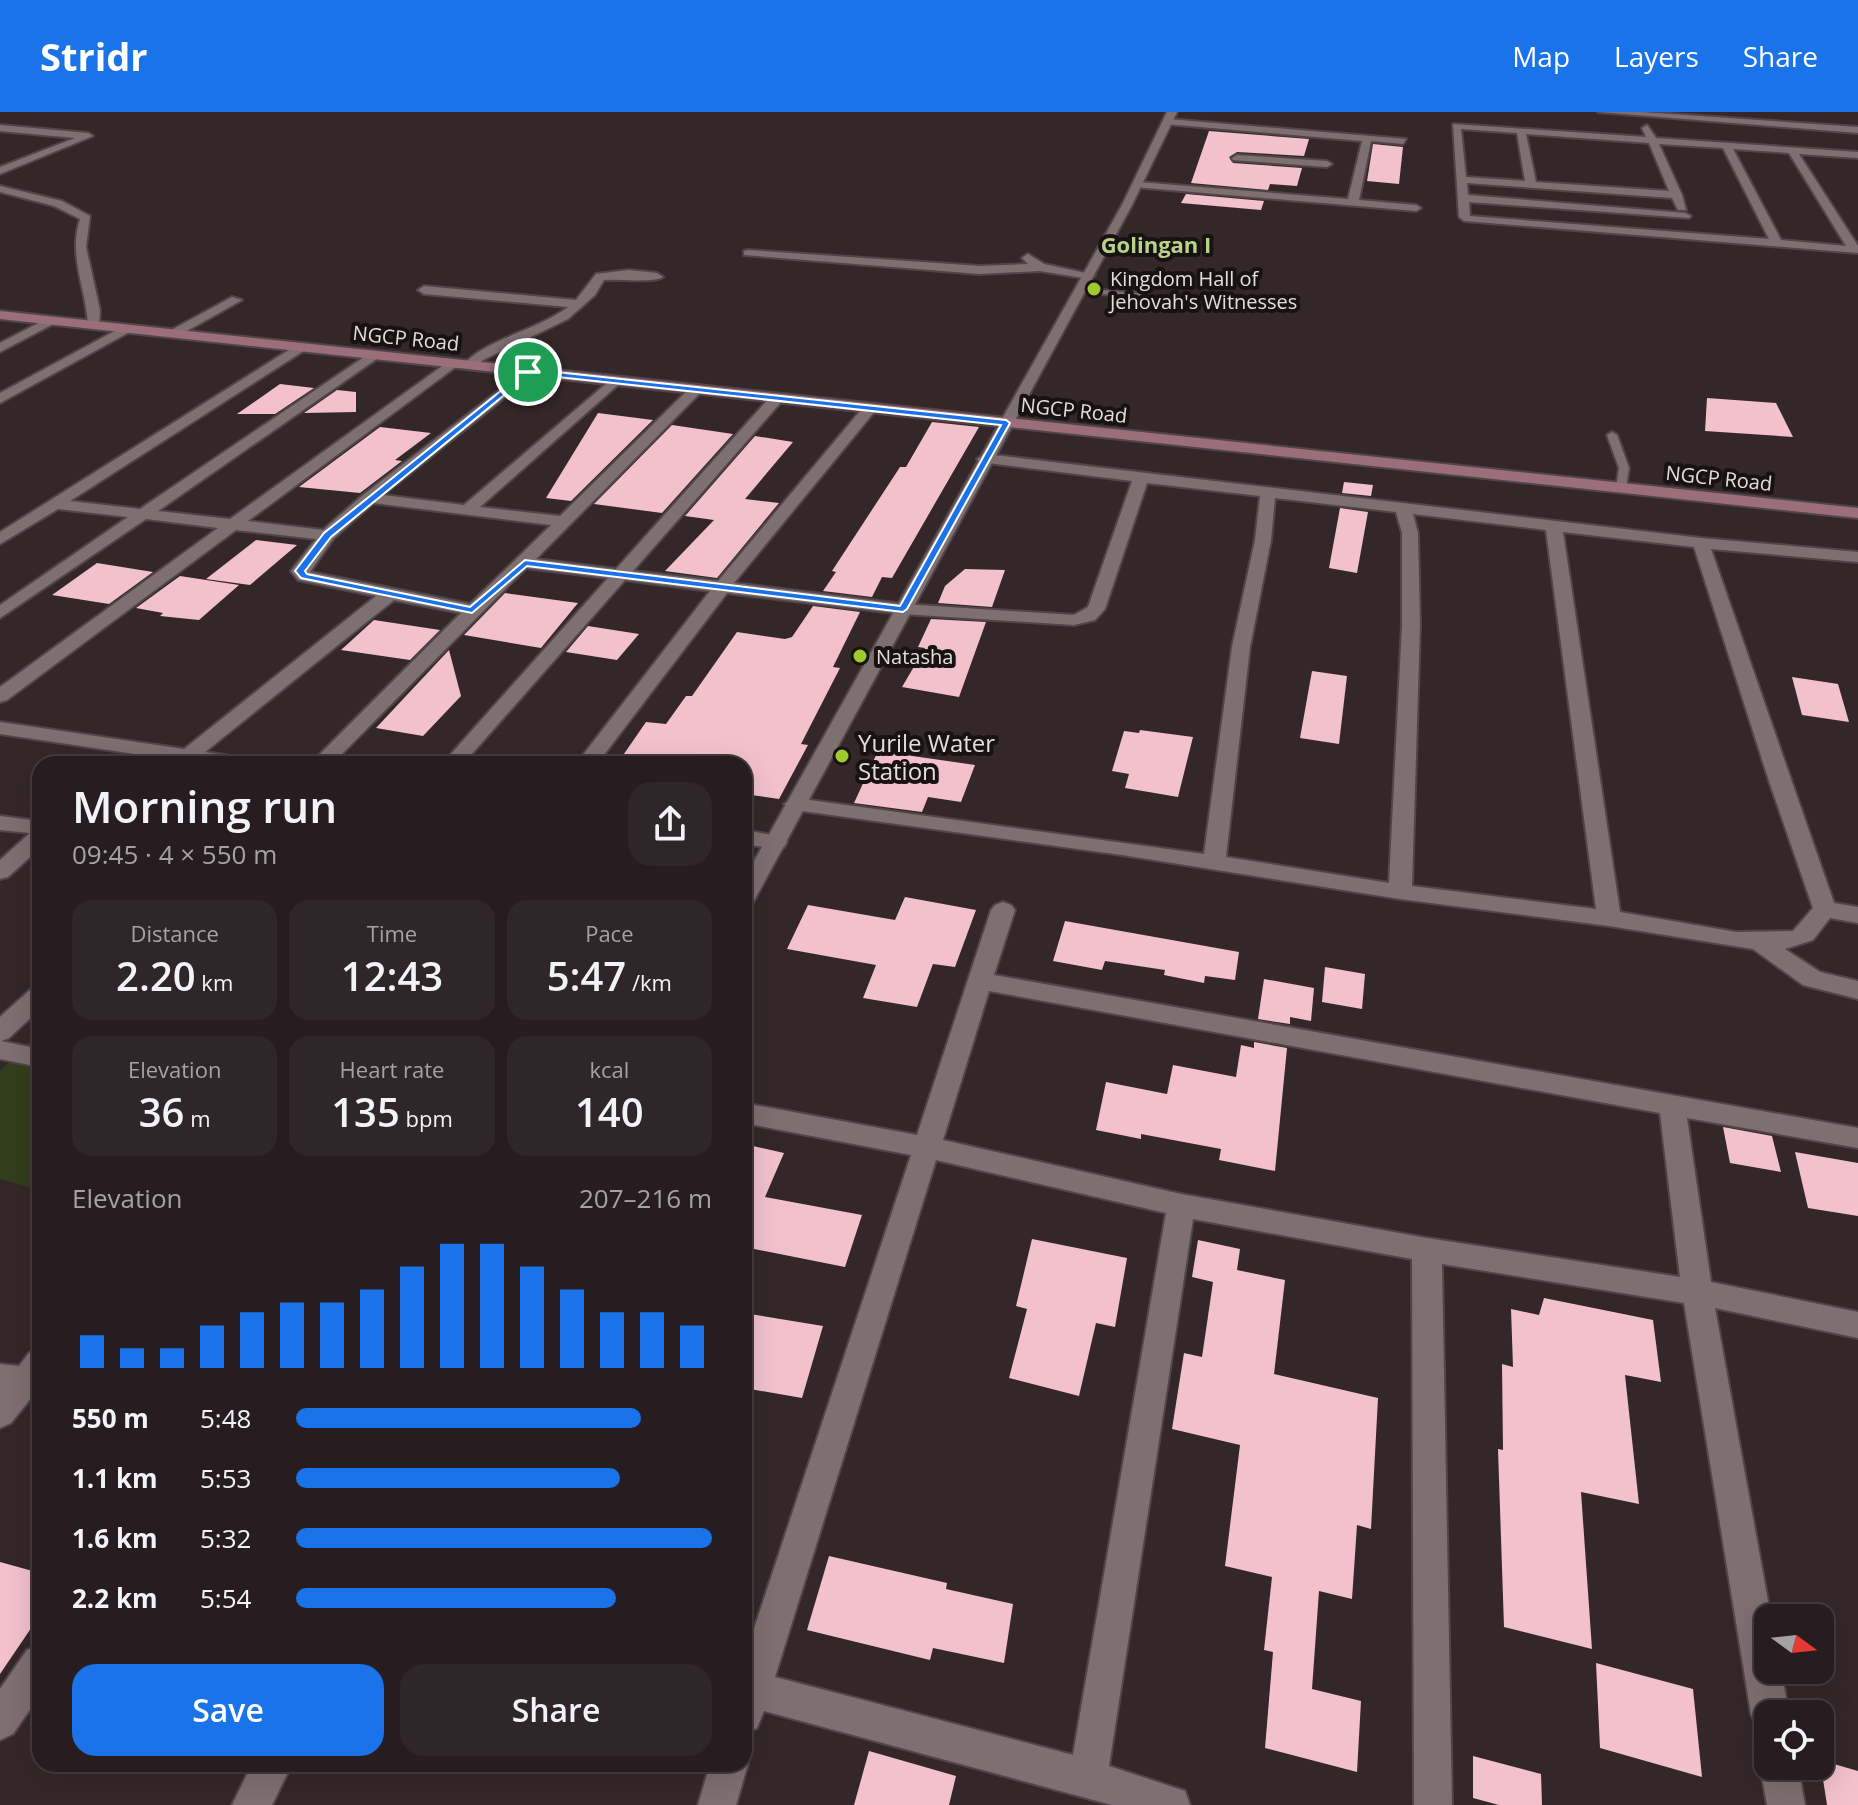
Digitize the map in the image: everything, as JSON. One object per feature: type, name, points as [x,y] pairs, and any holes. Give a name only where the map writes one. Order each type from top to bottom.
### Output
[{"type":"main road","name":"NGCP Road","points":[[0,315],[1858,513]]},
{"type":"street","points":[[1603,112],[1858,130]]},
{"type":"street","points":[[1641,115],[1677,195],[1691,237]]},
{"type":"street","points":[[752,885],[1089,275],[1138,185],[1170,117],[1247,129],[1403,141]]},
{"type":"street","points":[[1856,250],[1471,220],[1465,217],[1455,122],[1521,131],[1858,155]]},
{"type":"street","points":[[0,128],[88,136],[0,171]]},
{"type":"street","points":[[1232,169],[1247,129]]},
{"type":"street","points":[[1521,131],[1531,184]]},
{"type":"street","points":[[1353,203],[1367,139]]},
{"type":"street","points":[[1726,145],[1777,244]]},
{"type":"street","points":[[1792,150],[1856,250]]},
{"type":"street","points":[[1237,158],[1327,164]]},
{"type":"street","points":[[1462,180],[1677,195]]},
{"type":"street","points":[[1138,185],[1225,186],[1416,208]]},
{"type":"street","points":[[0,189],[71,209],[86,218],[78,260],[94,301],[94,325]]},
{"type":"street","points":[[1463,198],[1685,216]]},
{"type":"street","points":[[748,253],[980,270],[1040,267],[1089,275]]},
{"type":"street","points":[[1027,255],[1029,261],[1040,267]]},
{"type":"street","points":[[470,365],[480,356],[558,320],[577,304],[600,277],[629,274],[657,277]]},
{"type":"street","points":[[424,290],[577,304]]},
{"type":"street","points":[[173,333],[236,300]]},
{"type":"street","points":[[0,348],[53,321]]},
{"type":"street","points":[[0,399],[129,329]]},
{"type":"street","points":[[0,539],[300,347]]},
{"type":"street","points":[[0,613],[373,355]]},
{"type":"street","points":[[0,696],[452,363]]},
{"type":"street","points":[[472,610],[304,576],[300,571],[327,535],[369,498],[528,372]]},
{"type":"street","points":[[466,511],[614,381]]},
{"type":"street","points":[[328,756],[696,390]]},
{"type":"street","points":[[459,756],[777,398]]},
{"type":"street","points":[[592,756],[722,587],[870,408]]},
{"type":"street","points":[[985,459],[1701,543],[1858,557]]},
{"type":"street","points":[[525,563],[903,609],[1074,620],[1089,616],[1096,609],[1141,476]]},
{"type":"street","points":[[1214,862],[1241,647],[1263,540],[1268,492]]},
{"type":"street","points":[[369,498],[566,522]]},
{"type":"street","points":[[55,504],[327,535]]},
{"type":"street","points":[[1400,892],[1411,625],[1410,533],[1403,508]]},
{"type":"street","points":[[1554,526],[1609,918]]},
{"type":"street","points":[[1701,543],[1779,781],[1825,909]]},
{"type":"street","points":[[0,728],[188,756],[389,595]]},
{"type":"street","points":[[795,804],[1214,862],[1400,892],[1609,918],[1759,942],[1799,938],[1808,932],[1825,909]]},
{"type":"street","points":[[0,823],[32,827]]},
{"type":"street","points":[[752,838],[776,842]]},
{"type":"street","points":[[0,872],[32,843]]},
{"type":"street","points":[[1825,909],[1858,915]]},
{"type":"street","points":[[752,1683],[1003,910]]},
{"type":"street","points":[[1759,942],[1812,979],[1858,990]]},
{"type":"street","points":[[980,981],[1858,1138]]},
{"type":"street","points":[[0,1032],[32,1002]]},
{"type":"street","points":[[0,1050],[32,1056]]},
{"type":"street","points":[[1672,1105],[1697,1292],[1768,1700]]},
{"type":"street","points":[[752,1114],[927,1147],[1181,1205],[1427,1250],[1697,1292],[1858,1325]]},
{"type":"street","points":[[1088,1778],[1181,1205]]},
{"type":"street","points":[[1427,1250],[1433,1805]]},
{"type":"street","points":[[0,1413],[22,1374]]},
{"type":"street","points":[[0,1721],[32,1675]]},
{"type":"street","points":[[752,1699],[1088,1778],[1171,1805]]},
{"type":"street","points":[[251,1805],[269,1772]]},
{"type":"street","points":[[717,1805],[727,1772]]},
{"type":"street","points":[[1782,1780],[1786,1805]]},
{"type":"lane","points":[[1080,290],[1148,296]]},
{"type":"lane","points":[[1612,435],[1624,468],[1621,488]]},
{"type":"green space","points":[[32,1040],[32,1188],[0,1179],[0,1071]]},
{"type":"building","points":[[1209,131],[1309,139],[1304,156],[1237,152],[1229,157],[1233,163],[1302,168],[1297,186],[1270,184],[1268,190],[1191,183]]},
{"type":"building","points":[[1373,144],[1403,147],[1399,184],[1367,181]]},
{"type":"building","points":[[1186,194],[1264,201],[1261,210],[1181,203]]},
{"type":"building","points":[[280,384],[314,388],[275,414],[237,414]]},
{"type":"building","points":[[337,390],[356,392],[356,412],[304,413]]},
{"type":"building","points":[[1707,398],[1776,403],[1793,437],[1705,431]]},
{"type":"building","points":[[598,413],[653,420],[571,501],[546,498]]},
{"type":"building","points":[[932,422],[979,427],[892,578],[882,577],[872,597],[823,591],[836,572],[832,571],[900,467],[906,467]]},
{"type":"building","points":[[672,425],[733,434],[662,513],[594,504]]},
{"type":"building","points":[[380,427],[431,433],[395,460],[402,461],[360,493],[299,487]]},
{"type":"building","points":[[755,436],[793,442],[745,499],[779,503],[717,578],[665,571],[714,520],[685,516]]},
{"type":"building","points":[[1344,482],[1373,485],[1371,496],[1342,493]]},
{"type":"building","points":[[1340,508],[1368,512],[1357,573],[1329,568]]},
{"type":"building","points":[[256,540],[297,545],[250,585],[206,579]]},
{"type":"building","points":[[97,563],[153,572],[109,604],[52,595]]},
{"type":"building","points":[[965,569],[1005,570],[992,607],[938,603],[945,586]]},
{"type":"building","points":[[180,576],[239,585],[199,620],[160,616],[163,613],[136,608]]},
{"type":"building","points":[[505,593],[578,603],[541,648],[464,635]]},
{"type":"building","points":[[813,606],[860,612],[833,667],[840,668],[801,744],[808,745],[779,799],[752,795],[752,756],[623,756],[646,722],[666,724],[686,696],[692,696],[737,632],[785,639],[792,637]]},
{"type":"building","points":[[931,619],[986,622],[959,697],[902,687],[925,648],[918,647]]},
{"type":"building","points":[[374,620],[440,630],[410,660],[341,650]]},
{"type":"building","points":[[588,626],[639,634],[617,660],[566,652]]},
{"type":"building","points":[[449,650],[461,696],[423,736],[376,728]]},
{"type":"building","points":[[1312,671],[1347,676],[1339,744],[1300,738]]},
{"type":"building","points":[[1792,677],[1838,684],[1849,722],[1802,715]]},
{"type":"building","points":[[1140,730],[1193,737],[1178,797],[1125,788],[1129,774],[1112,771],[1124,731],[1139,733]]},
{"type":"building","points":[[878,751],[975,765],[961,802],[928,797],[922,812],[854,803]]},
{"type":"building","points":[[905,897],[976,910],[955,967],[933,964],[917,1007],[863,998],[876,965],[787,949],[808,905],[895,920]]},
{"type":"building","points":[[1065,921],[1239,952],[1235,980],[1205,976],[1204,983],[1164,975],[1165,970],[1105,961],[1102,970],[1053,961]]},
{"type":"building","points":[[1325,967],[1365,974],[1362,1009],[1322,1002]]},
{"type":"building","points":[[1264,979],[1314,988],[1311,1021],[1290,1017],[1290,1024],[1258,1019]]},
{"type":"building","points":[[1254,1042],[1287,1048],[1275,1171],[1219,1160],[1221,1149],[1141,1134],[1141,1139],[1096,1130],[1106,1082],[1167,1094],[1173,1065],[1236,1077],[1241,1045],[1254,1048]]},
{"type":"building","points":[[1723,1127],[1772,1136],[1781,1172],[1730,1163]]},
{"type":"building","points":[[752,1146],[784,1153],[765,1197],[862,1215],[845,1267],[752,1249]]},
{"type":"building","points":[[1795,1152],[1858,1163],[1858,1216],[1808,1208]]},
{"type":"building","points":[[1032,1239],[1127,1258],[1115,1327],[1096,1323],[1079,1396],[1009,1378],[1027,1309],[1016,1306]]},
{"type":"building","points":[[1198,1240],[1240,1249],[1237,1270],[1285,1280],[1274,1374],[1378,1398],[1371,1529],[1357,1525],[1352,1599],[1319,1591],[1312,1689],[1361,1701],[1357,1772],[1265,1748],[1273,1652],[1264,1650],[1272,1577],[1225,1566],[1240,1445],[1172,1429],[1184,1353],[1202,1357],[1213,1282],[1192,1277]]},
{"type":"building","points":[[1544,1298],[1653,1320],[1661,1382],[1625,1375],[1639,1504],[1581,1492],[1592,1649],[1504,1627],[1498,1449],[1503,1450],[1502,1364],[1513,1367],[1511,1309],[1539,1315]]},
{"type":"building","points":[[752,1314],[823,1326],[802,1398],[752,1389]]},
{"type":"building","points":[[829,1556],[947,1583],[946,1589],[1013,1604],[1004,1663],[933,1648],[930,1660],[807,1630]]},
{"type":"building","points":[[0,1562],[32,1571],[32,1627],[0,1674]]},
{"type":"building","points":[[1596,1663],[1693,1689],[1702,1777],[1600,1748]]},
{"type":"building","points":[[869,1751],[956,1776],[949,1805],[854,1805]]},
{"type":"building","points":[[1473,1756],[1541,1774],[1542,1805],[1499,1805],[1473,1798]]},
{"type":"building","points":[[1834,1764],[1858,1771],[1858,1805],[1827,1805],[1823,1780],[1834,1780]]},
{"type":"place","name":"Kingdom Hall of Jehovah's Witnesses","points":[[1094,289]]},
{"type":"place","name":"Natasha","points":[[860,656]]},
{"type":"place","name":"Yurile Water Station","points":[[842,756]]},
{"type":"district","name":"Golingan I","points":[[1156,244]]},
{"type":"route","points":[[528,372],[1006,423],[903,609],[525,563],[472,610],[304,576],[300,571],[307,558],[327,535],[528,372]]}]
